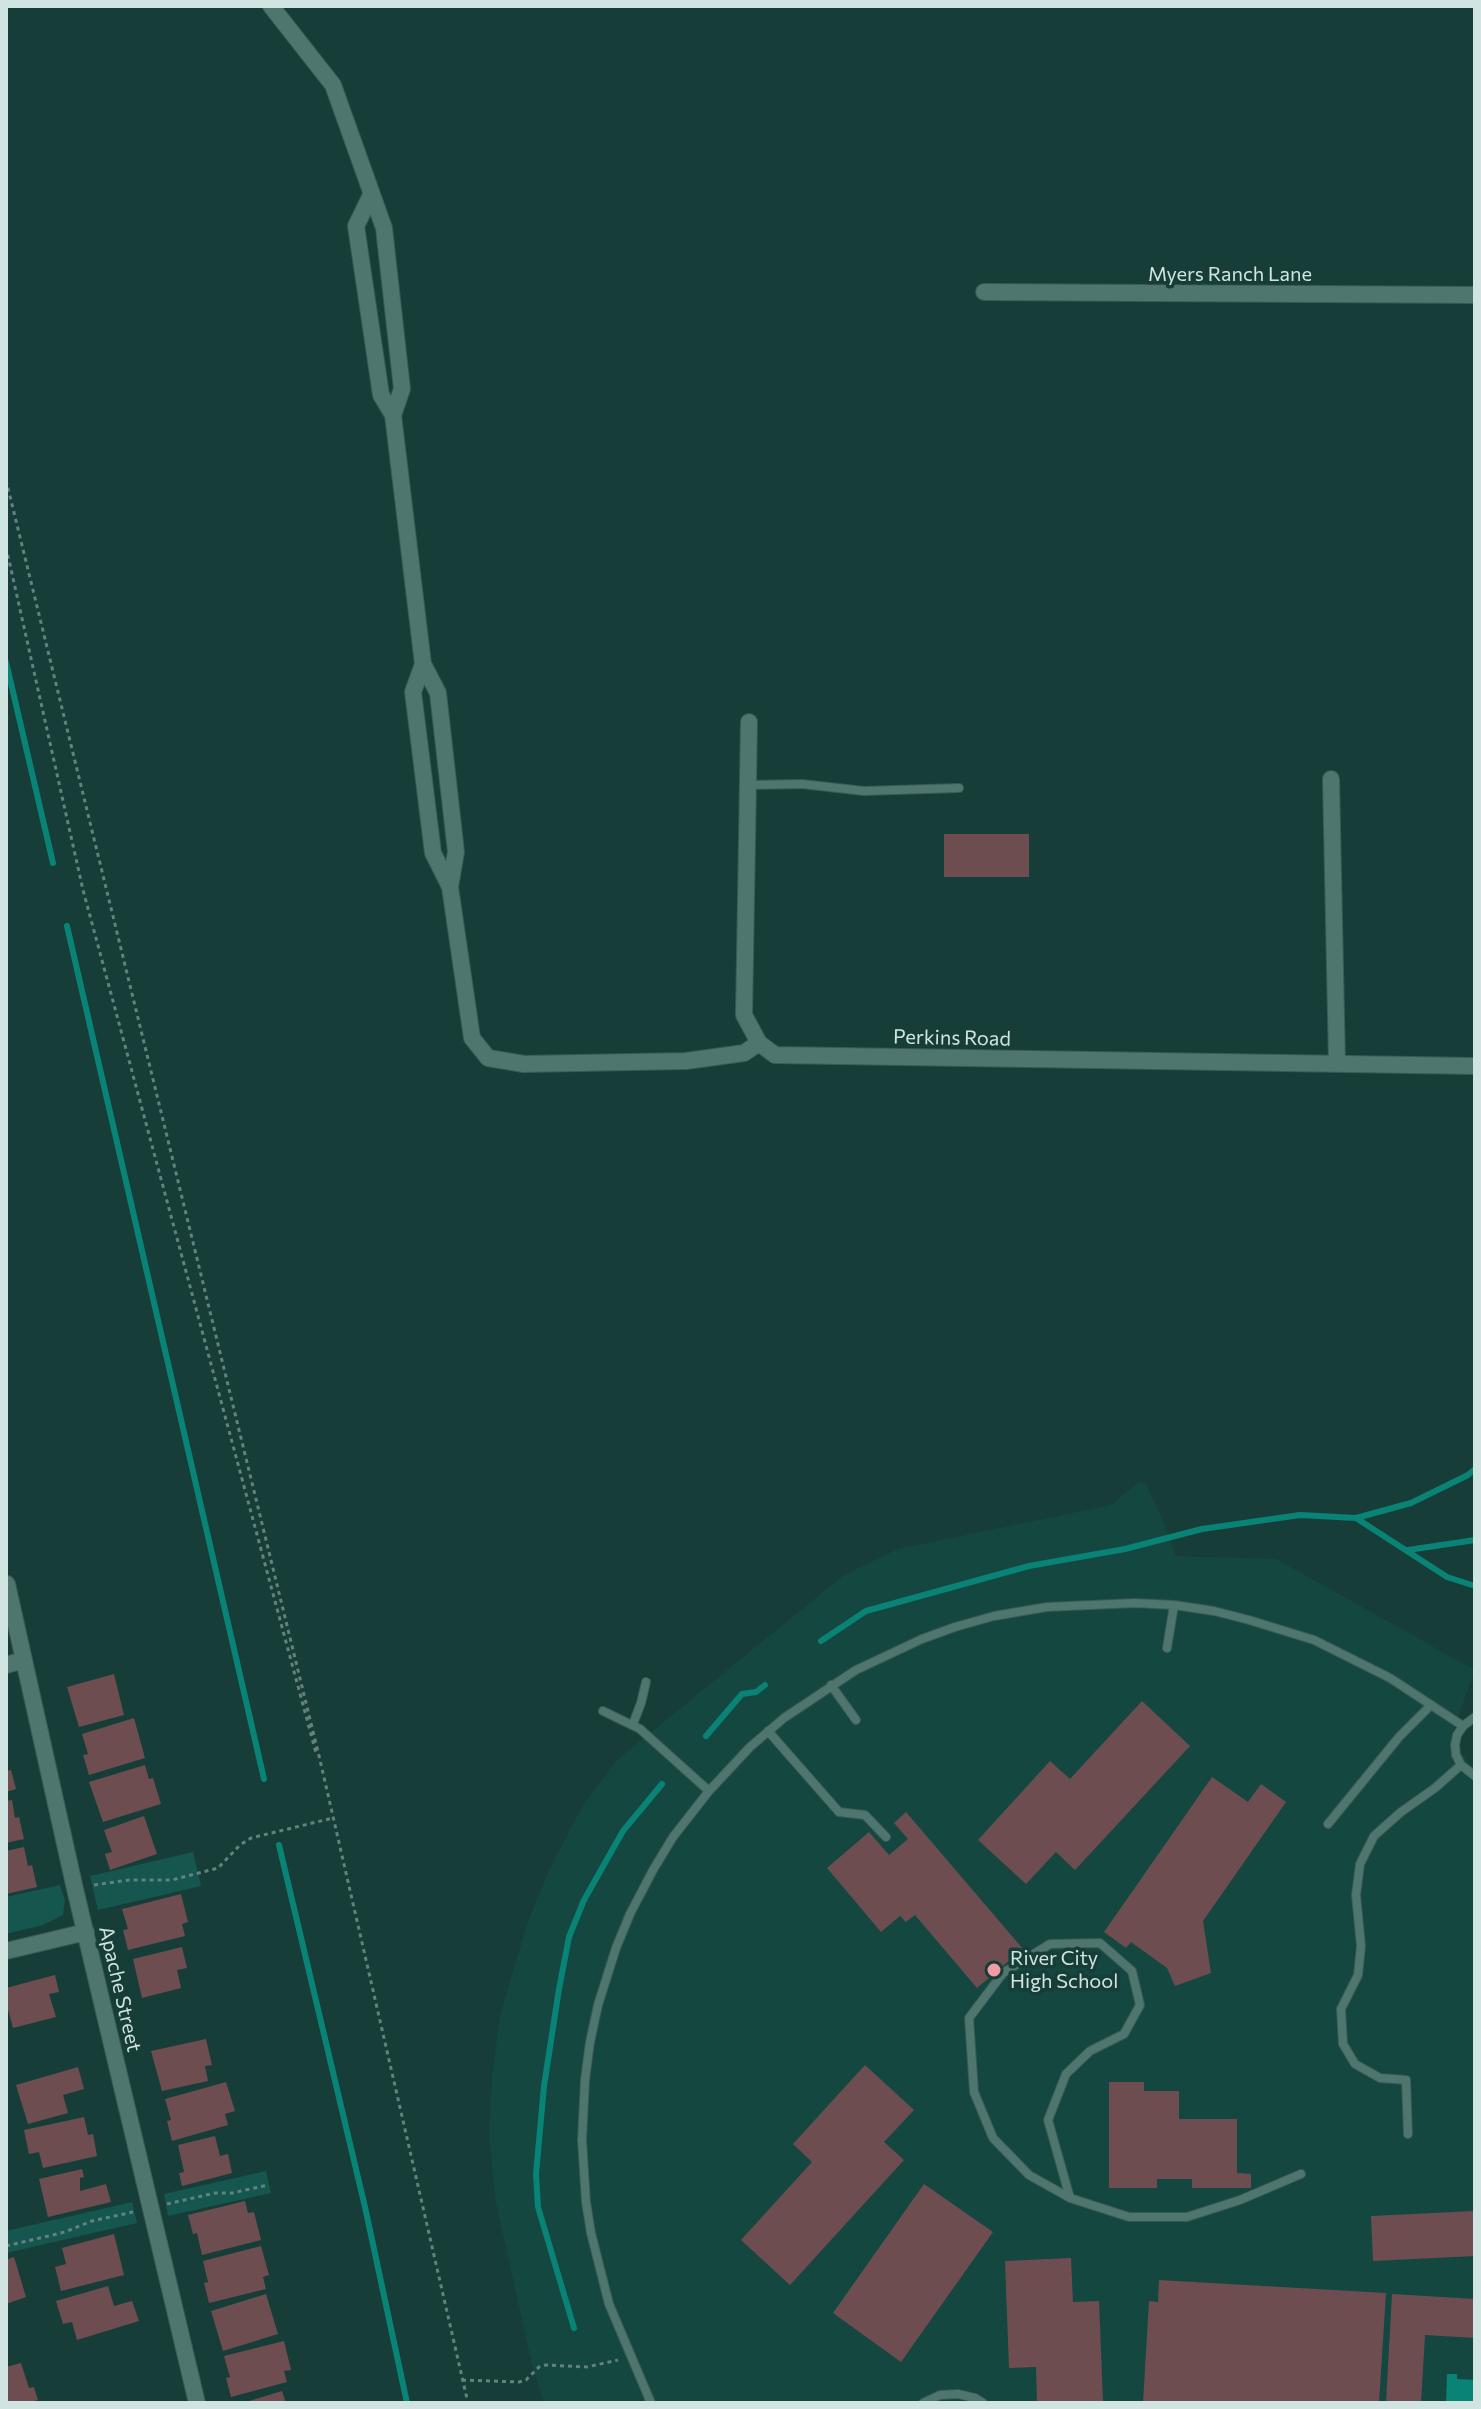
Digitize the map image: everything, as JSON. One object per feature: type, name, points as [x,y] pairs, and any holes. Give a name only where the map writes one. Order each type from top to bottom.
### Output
[{"type":"street","points":[[271,6],[333,85],[384,228],[402,389],[393,415]]},
{"type":"street","points":[[371,195],[356,226],[381,395],[393,415],[423,664],[438,693],[456,852],[450,887],[472,1038],[488,1058],[524,1064],[686,1061],[744,1053],[759,1043],[744,1015],[749,722]]},
{"type":"street","name":"Myers Ranch Lane","points":[[984,292],[1475,295]]},
{"type":"street","points":[[423,664],[413,692],[433,853],[450,887]]},
{"type":"street","points":[[1331,779],[1337,1063]]},
{"type":"street","name":"Perkins Road","points":[[759,1043],[775,1055],[1475,1066]]},
{"type":"street","name":"Apache Street","points":[[7,1584],[75,1889],[197,2403]]},
{"type":"street","points":[[6,1665],[24,1660]]},
{"type":"street","points":[[6,1951],[86,1932]]},
{"type":"lane","points":[[748,785],[802,784],[864,791],[959,788]]},
{"type":"lane","points":[[651,2403],[609,2304],[591,2233],[582,2151],[585,2080],[598,2005],[630,1914],[673,1837],[709,1791],[768,1731],[856,1670],[922,1639],[994,1616],[1093,1603],[1174,1605],[1249,1620],[1314,1640],[1390,1678],[1463,1726]]},
{"type":"lane","points":[[1167,1648],[1174,1605]]},
{"type":"lane","points":[[633,1724],[646,1682]]},
{"type":"lane","points":[[831,1685],[856,1720]]},
{"type":"lane","points":[[1328,1824],[1399,1737],[1431,1705]]},
{"type":"lane","points":[[603,1711],[633,1724],[709,1791]]},
{"type":"lane","points":[[1475,1717],[1463,1726],[1455,1745],[1461,1765],[1475,1776]]},
{"type":"lane","points":[[768,1731],[839,1812],[865,1815],[886,1837]]},
{"type":"lane","points":[[1408,2134],[1406,2080],[1380,2078],[1355,2064],[1343,2044],[1341,2009],[1358,1975],[1361,1946],[1356,1895],[1360,1864],[1374,1836],[1461,1765]]},
{"type":"lane","points":[[1070,2198],[1048,2120],[1066,2074],[1090,2051],[1124,2034],[1140,2005],[1132,1971],[1100,1943],[1050,1944],[1003,1973],[969,2018],[974,2092],[993,2138],[1029,2175],[1070,2198],[1129,2217],[1187,2217],[1240,2200],[1301,2174]]},
{"type":"lane","points":[[923,2403],[940,2395],[958,2394],[983,2403]]},
{"type":"path","points":[[6,480],[333,1818],[468,2403]]},
{"type":"path","points":[[6,547],[83,890],[333,1818]]},
{"type":"path","points":[[75,1889],[129,1880],[172,1880],[218,1868],[251,1838],[333,1818]]},
{"type":"path","points":[[167,2204],[268,2185]]},
{"type":"path","points":[[6,2246],[133,2212]]},
{"type":"path","points":[[462,2380],[519,2382],[546,2365],[587,2367],[611,2363],[629,2355]]},
{"type":"shaded area","name":"River City High School","points":[[1139,1482],[1146,1484],[1176,1556],[1276,1559],[1475,1670],[1450,1739],[1475,1769],[1475,2403],[544,2403],[532,2365],[495,2198],[489,2131],[492,2076],[500,2016],[527,1924],[551,1866],[582,1807],[617,1760],[844,1575],[898,1549],[1111,1505]]},
{"type":"shaded area","points":[[193,1852],[201,1886],[98,1910],[90,1876]]},
{"type":"shaded area","points":[[60,1885],[65,1900],[63,1915],[43,1925],[6,1934],[6,1897]]},
{"type":"shaded area","points":[[266,2171],[271,2193],[168,2216],[164,2194]]},
{"type":"shaded area","points":[[132,2202],[137,2223],[6,2253],[6,2231]]},
{"type":"shaded area","points":[[1447,2374],[1457,2374],[1457,2379],[1475,2380],[1475,2403],[1446,2403]]},
{"type":"building","points":[[944,834],[1029,834],[1029,877],[944,877]]},
{"type":"building","points":[[114,1674],[124,1715],[79,1727],[67,1687]]},
{"type":"building","points":[[1142,1701],[1190,1746],[1075,1870],[1056,1852],[1026,1884],[978,1840],[1050,1761],[1070,1779]]},
{"type":"building","points":[[134,1718],[145,1758],[89,1775],[83,1755],[88,1754],[82,1734]]},
{"type":"building","points":[[145,1765],[149,1779],[153,1778],[161,1804],[103,1822],[89,1782]]},
{"type":"building","points":[[11,1770],[16,1789],[6,1792],[6,1771]]},
{"type":"building","points":[[1212,1777],[1248,1802],[1261,1784],[1286,1802],[1203,1921],[1211,1973],[1175,1986],[1167,1968],[1131,1942],[1126,1948],[1104,1932]]},
{"type":"building","points":[[12,1800],[15,1818],[19,1817],[24,1839],[6,1843],[6,1801]]},
{"type":"building","points":[[906,1812],[1023,1949],[977,1988],[915,1915],[906,1922],[900,1916],[881,1932],[827,1868],[869,1832],[889,1855],[908,1839],[894,1823]]},
{"type":"building","points":[[144,1816],[157,1854],[110,1870],[105,1854],[112,1852],[104,1830]]},
{"type":"building","points":[[24,1847],[37,1887],[6,1894],[6,1851]]},
{"type":"building","points":[[181,1894],[188,1922],[182,1924],[185,1936],[128,1950],[123,1930],[128,1929],[122,1909]]},
{"type":"building","points":[[182,1947],[187,1968],[177,1970],[181,1988],[142,1998],[133,1959]]},
{"type":"building","points":[[55,1975],[59,1992],[49,1994],[56,2017],[13,2028],[6,2002],[6,1988]]},
{"type":"building","points":[[206,2039],[212,2065],[205,2066],[208,2081],[162,2091],[151,2051]]},
{"type":"building","points":[[865,2065],[914,2110],[884,2142],[904,2160],[790,2285],[741,2240],[812,2162],[793,2144]]},
{"type":"building","points":[[78,2067],[84,2089],[63,2095],[68,2113],[28,2124],[16,2085]]},
{"type":"building","points":[[226,2082],[235,2111],[225,2114],[228,2125],[172,2141],[167,2121],[171,2120],[165,2099]]},
{"type":"building","points":[[1109,2082],[1144,2082],[1144,2091],[1179,2091],[1179,2119],[1237,2119],[1237,2173],[1251,2174],[1251,2188],[1192,2188],[1192,2179],[1157,2179],[1157,2188],[1109,2188]]},
{"type":"building","points":[[84,2117],[88,2135],[93,2134],[97,2156],[43,2168],[39,2152],[29,2154],[24,2130]]},
{"type":"building","points":[[215,2136],[220,2156],[228,2154],[232,2173],[182,2186],[179,2173],[184,2172],[178,2145]]},
{"type":"building","points":[[82,2169],[84,2177],[80,2178],[80,2191],[106,2184],[111,2202],[48,2217],[39,2179]]},
{"type":"building","points":[[924,2184],[993,2232],[901,2362],[833,2313]]},
{"type":"building","points":[[245,2201],[248,2213],[254,2212],[261,2240],[202,2255],[197,2233],[193,2234],[188,2215]]},
{"type":"building","points":[[1475,2211],[1475,2256],[1373,2261],[1371,2216]]},
{"type":"building","points":[[114,2234],[124,2275],[61,2291],[55,2267],[66,2264],[62,2248]]},
{"type":"building","points":[[261,2246],[269,2275],[263,2277],[266,2289],[209,2303],[203,2261]]},
{"type":"building","points":[[14,2257],[26,2297],[6,2304],[6,2260]]},
{"type":"building","points":[[1071,2258],[1073,2302],[1099,2301],[1103,2403],[1037,2403],[1036,2367],[1009,2368],[1005,2261]]},
{"type":"building","points":[[1159,2280],[1386,2293],[1379,2403],[1143,2403],[1149,2301],[1158,2302]]},
{"type":"building","points":[[108,2286],[114,2306],[132,2301],[139,2321],[77,2340],[72,2322],[63,2324],[56,2301]]},
{"type":"building","points":[[266,2294],[278,2334],[223,2351],[211,2311]]},
{"type":"building","points":[[1392,2294],[1475,2299],[1475,2338],[1425,2335],[1421,2403],[1386,2403]]},
{"type":"building","points":[[284,2341],[291,2370],[284,2371],[287,2382],[231,2397],[224,2356]]},
{"type":"building","points":[[21,2363],[29,2388],[34,2387],[38,2400],[6,2403],[6,2367]]},
{"type":"building","points":[[282,2391],[286,2403],[246,2403],[246,2402]]},
{"type":"waterway","points":[[6,662],[53,863]]},
{"type":"waterway","points":[[67,926],[264,1779]]},
{"type":"waterway","points":[[821,1641],[866,1611],[1029,1566],[1125,1549],[1202,1529],[1300,1515],[1356,1518],[1411,1503],[1475,1469]]},
{"type":"waterway","points":[[1356,1518],[1447,1577],[1475,1586]]},
{"type":"waterway","points":[[1408,1550],[1475,1540]]},
{"type":"waterway","points":[[706,1736],[742,1694],[756,1692],[765,1685]]},
{"type":"waterway","points":[[574,2328],[538,2207],[536,2174],[544,2086],[559,1989],[569,1937],[584,1900],[623,1831],[662,1784]]},
{"type":"waterway","points":[[279,1845],[365,2207],[407,2403]]},
{"type":"place","name":"River City High School","points":[[994,1970]]}]
